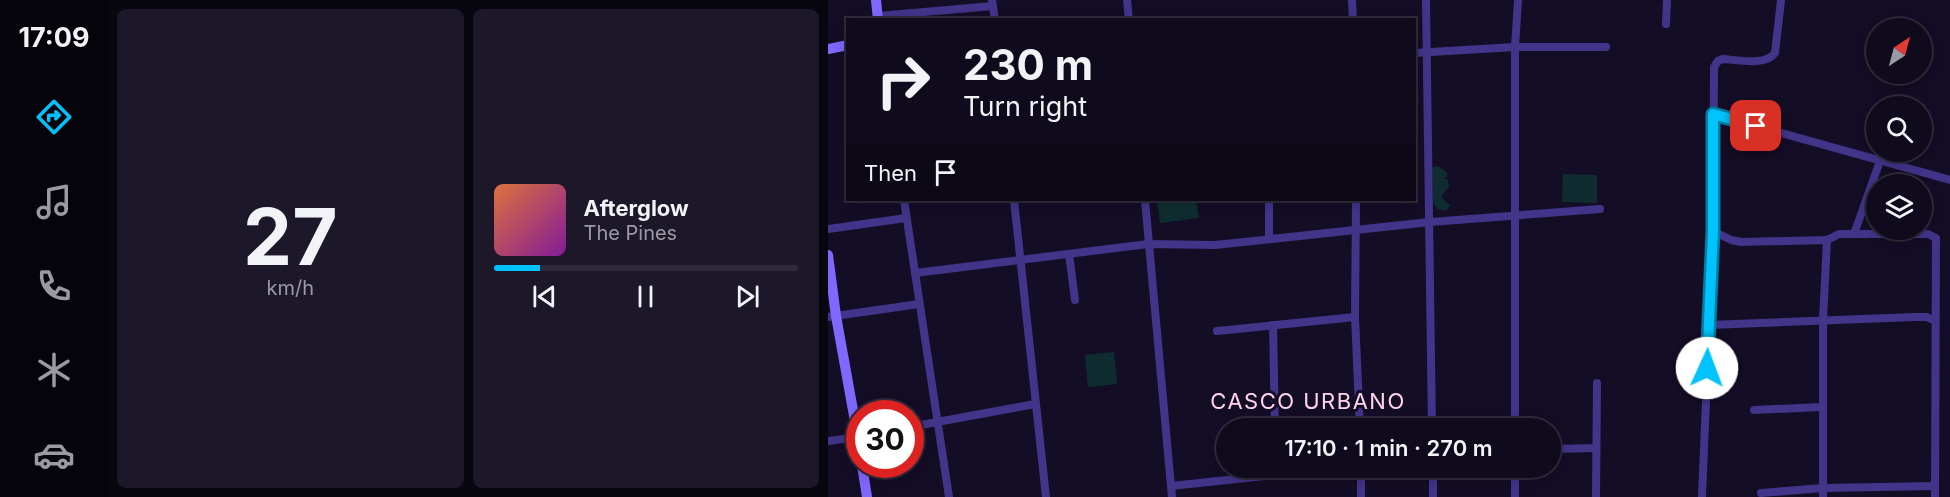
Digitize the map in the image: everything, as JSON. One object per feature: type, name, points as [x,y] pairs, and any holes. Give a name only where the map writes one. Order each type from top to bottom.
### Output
[{"type":"main road","points":[[876,0],[878,18]]},
{"type":"main road","points":[[828,49],[846,45]]},
{"type":"main road","points":[[828,255],[832,316],[851,400]]},
{"type":"main road","points":[[864,478],[867,497]]},
{"type":"street","points":[[1127,0],[1129,18]]},
{"type":"street","points":[[1352,0],[1353,18]]},
{"type":"street","points":[[1426,0],[1432,418]]},
{"type":"street","points":[[1515,418],[1515,46],[1518,0]]},
{"type":"street","points":[[1666,24],[1667,0]]},
{"type":"street","points":[[1702,497],[1713,231],[1714,67],[1723,59],[1766,60],[1772,57],[1775,53],[1781,0]]},
{"type":"street","points":[[878,18],[993,3],[995,18]]},
{"type":"street","points":[[1416,53],[1515,46],[1606,47]]},
{"type":"street","points":[[1713,114],[1866,157]]},
{"type":"street","points":[[1854,234],[1880,162]]},
{"type":"street","points":[[1884,162],[1950,180]]},
{"type":"street","points":[[904,201],[949,497]]},
{"type":"street","points":[[1014,201],[1046,497]]},
{"type":"street","points":[[1145,201],[1172,497]]},
{"type":"street","points":[[1269,201],[1269,238]]},
{"type":"street","points":[[1356,201],[1355,317],[1360,418]]},
{"type":"street","points":[[915,273],[1148,244],[1215,245],[1515,214],[1600,209]]},
{"type":"street","points":[[828,229],[906,218]]},
{"type":"street","points":[[1713,231],[1741,242],[1827,240],[1839,234],[1928,234],[1936,238],[1935,497]]},
{"type":"street","points":[[1823,492],[1822,320],[1827,240]]},
{"type":"street","points":[[1069,254],[1075,300]]},
{"type":"street","points":[[832,316],[919,304]]},
{"type":"street","points":[[1217,331],[1355,317]]},
{"type":"street","points":[[1709,325],[1916,317],[1927,317],[1935,321]]},
{"type":"street","points":[[1273,325],[1275,418]]},
{"type":"street","points":[[1596,497],[1597,383]]},
{"type":"street","points":[[924,424],[1035,404]]},
{"type":"street","points":[[1754,410],[1822,406]]},
{"type":"street","points":[[828,441],[846,439]]},
{"type":"street","points":[[1561,449],[1596,448]]},
{"type":"street","points":[[1171,486],[1231,478]]},
{"type":"street","points":[[1361,478],[1361,497]]},
{"type":"street","points":[[1433,478],[1433,497]]},
{"type":"street","points":[[1515,478],[1515,497]]},
{"type":"street","points":[[1761,493],[1935,486]]},
{"type":"green space","points":[[1436,166],[1447,173],[1447,177],[1444,178],[1448,180],[1449,187],[1441,197],[1450,205],[1446,211],[1438,209],[1432,202],[1432,168]]},
{"type":"green space","points":[[1563,174],[1597,175],[1597,203],[1562,202]]},
{"type":"green space","points":[[1157,201],[1196,201],[1199,218],[1160,223]]},
{"type":"green space","points":[[1114,352],[1117,384],[1088,387],[1085,355]]},
{"type":"district","name":"CASCO URBANO","points":[[1308,401]]},
{"type":"route","points":[[1707,368],[1713,231],[1713,114],[1756,126]]}]
